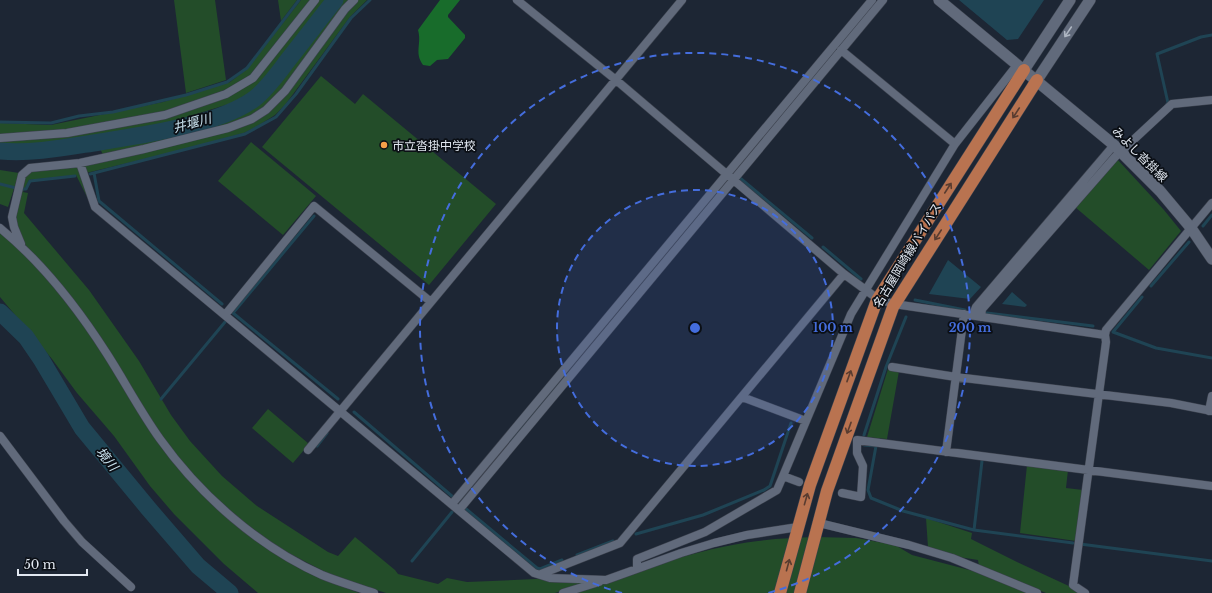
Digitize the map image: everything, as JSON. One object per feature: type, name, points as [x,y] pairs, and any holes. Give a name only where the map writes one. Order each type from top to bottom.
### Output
[{"type":"main road","name":"みよし沓掛線","points":[[939,0],[1118,148],[1160,191],[1191,228],[1212,259]]},
{"type":"main road","points":[[1020,67],[1070,0]]},
{"type":"main road","points":[[1037,80],[1090,0]]},
{"type":"main road","name":"名古屋岡崎線バイパス","points":[[780,593],[810,485],[878,299],[1020,67]]},
{"type":"main road","name":"名古屋岡崎線バイパス","points":[[800,593],[827,491],[894,304],[1037,80]]},
{"type":"street","points":[[0,138],[67,133],[164,115],[226,94],[252,78],[315,0]]},
{"type":"street","points":[[22,246],[14,227],[12,217],[22,175],[30,168],[80,163],[144,150],[228,128],[252,119],[266,110],[285,92],[345,9],[354,0]]},
{"type":"street","points":[[517,0],[616,80],[844,274],[878,299],[894,304],[1105,335]]},
{"type":"street","points":[[308,450],[682,0]]},
{"type":"street","points":[[452,504],[872,0]]},
{"type":"street","points":[[459,510],[883,0]]},
{"type":"street","points":[[841,50],[955,144]]},
{"type":"street","points":[[637,568],[637,559],[705,532],[777,490],[851,314],[955,144],[1020,67]]},
{"type":"street","points":[[977,316],[976,307],[1118,148],[1172,104],[1212,100]]},
{"type":"street","points":[[80,163],[95,208],[534,573],[550,578],[606,580]]},
{"type":"street","points":[[1086,593],[1073,585],[1087,471],[1106,342],[1106,330],[1212,204]]},
{"type":"street","points":[[225,315],[314,206],[430,302]]},
{"type":"street","points":[[0,228],[22,246],[54,280],[74,306],[161,440],[184,469],[213,499],[247,528],[281,552],[322,575],[374,593]]},
{"type":"street","points":[[541,574],[620,543],[844,274]]},
{"type":"street","points":[[946,452],[964,314]]},
{"type":"street","points":[[892,367],[956,377],[1171,403],[1211,411],[1212,396]]},
{"type":"street","points":[[742,397],[806,421]]},
{"type":"street","points":[[0,436],[64,521],[82,542],[131,587]]},
{"type":"street","points":[[842,493],[861,497],[863,466],[857,453],[857,440],[1212,486]]},
{"type":"street","points":[[782,476],[799,482]]},
{"type":"street","points":[[819,523],[909,545],[952,558],[1037,593]]},
{"type":"street","points":[[563,593],[714,543],[747,535],[797,532]]},
{"type":"green space","points":[[174,0],[215,0],[226,80],[186,93]]},
{"type":"green space","points":[[278,0],[297,0],[281,21]]},
{"type":"green space","points":[[301,0],[313,0],[252,75],[238,85],[179,107],[143,117],[63,132],[0,136],[0,123],[51,125],[163,102],[230,82],[247,69]]},
{"type":"green space","points":[[318,0],[328,0],[271,73],[255,90],[232,103],[161,125],[102,138],[21,148],[0,147],[0,140],[125,126],[251,82]]},
{"type":"green space","points":[[338,0],[350,0],[294,74],[266,107],[250,117],[232,125],[103,155],[99,146],[187,130],[232,115],[251,106],[266,95],[286,73]]},
{"type":"green space","points":[[357,0],[367,0],[350,17],[285,105],[275,115],[244,133],[182,150],[86,173],[84,167],[85,163],[170,145],[267,112]]},
{"type":"green space","points":[[440,0],[460,0],[448,17],[465,35],[465,38],[448,59],[437,60],[430,66],[423,65],[419,56],[418,30]]},
{"type":"green space","points":[[321,76],[355,104],[363,94],[496,204],[429,285],[262,147]]},
{"type":"green space","points":[[251,142],[316,196],[283,235],[218,181]]},
{"type":"green space","points":[[1117,159],[1164,210],[1181,231],[1149,270],[1075,207]]},
{"type":"green space","points":[[75,165],[79,167],[91,205],[76,175],[29,180],[23,192],[28,193],[24,213],[89,290],[139,361],[171,415],[190,441],[222,476],[257,506],[328,552],[338,556],[355,537],[398,574],[438,584],[447,578],[467,582],[536,579],[594,581],[555,593],[386,593],[333,576],[281,549],[245,523],[215,497],[186,467],[163,439],[109,352],[26,246],[21,236],[14,216],[23,177],[31,170]]},
{"type":"green space","points":[[0,170],[19,173],[8,207],[0,204]]},
{"type":"green space","points":[[0,231],[44,272],[73,308],[134,402],[223,513],[330,582],[359,593],[258,593],[224,564],[174,514],[150,486],[114,436],[77,393],[52,359],[0,297]]},
{"type":"green space","points":[[888,369],[899,371],[887,439],[867,437]]},
{"type":"green space","points":[[268,409],[309,444],[293,463],[252,428]]},
{"type":"green space","points":[[1027,465],[1068,470],[1066,488],[1083,490],[1076,541],[1020,533]]},
{"type":"green space","points":[[926,518],[972,533],[971,539],[1084,593],[1046,593],[979,566],[978,560],[959,557],[928,547]]},
{"type":"green space","points":[[816,537],[856,538],[895,545],[912,555],[977,572],[1029,593],[573,593],[664,562],[712,549],[765,540]]},
{"type":"water","points":[[959,0],[1044,0],[1018,39],[1007,40]]},
{"type":"water","points":[[948,260],[981,287],[970,299],[929,294]]},
{"type":"water","points":[[1012,292],[1027,305],[1025,307],[1002,304]]},
{"type":"waterway","points":[[0,122],[51,123],[79,116],[113,112],[186,95],[227,82],[247,68],[299,0]]},
{"type":"waterway","name":"井堰川","points":[[0,151],[25,152],[50,150],[159,132],[201,122],[238,108],[254,99],[268,86],[335,0]]},
{"type":"waterway","points":[[90,174],[245,134],[276,117],[296,94],[351,18],[370,0]]},
{"type":"waterway","points":[[1167,104],[1157,54],[1201,37],[1212,35]]},
{"type":"waterway","points":[[94,173],[99,201],[222,304]]},
{"type":"waterway","points":[[23,189],[26,189],[30,181],[75,176]]},
{"type":"waterway","points":[[740,178],[812,238]]},
{"type":"waterway","points":[[0,184],[16,188]]},
{"type":"waterway","points":[[459,503],[723,185]]},
{"type":"waterway","points":[[1203,226],[1212,215]]},
{"type":"waterway","points":[[314,216],[233,313],[338,399]]},
{"type":"waterway","points":[[1151,286],[1189,242]]},
{"type":"waterway","points":[[823,247],[861,279]]},
{"type":"waterway","points":[[1142,297],[1113,332],[1156,348],[1212,358]]},
{"type":"waterway","points":[[915,300],[965,310]]},
{"type":"waterway","name":"境川","points":[[0,312],[26,337],[41,359],[82,428],[198,566],[230,593]]},
{"type":"waterway","points":[[987,313],[1093,326]]},
{"type":"waterway","points":[[864,435],[886,367],[906,317]]},
{"type":"waterway","points":[[161,399],[225,322]]},
{"type":"waterway","points":[[354,412],[453,497]]},
{"type":"waterway","points":[[636,534],[703,515],[764,490],[770,486],[791,423]]},
{"type":"waterway","points":[[317,446],[327,433]]},
{"type":"waterway","points":[[864,445],[876,446],[868,490],[871,498],[903,511],[974,530],[1073,543]]},
{"type":"waterway","points":[[974,530],[982,461]]},
{"type":"waterway","points":[[465,508],[537,568],[540,569],[562,560]]},
{"type":"waterway","points":[[412,561],[452,512]]},
{"type":"waterway","points":[[577,555],[613,541]]},
{"type":"waterway","points":[[1080,544],[1212,561]]},
{"type":"place","name":"市立沓掛中学校","points":[[384,145]]}]
